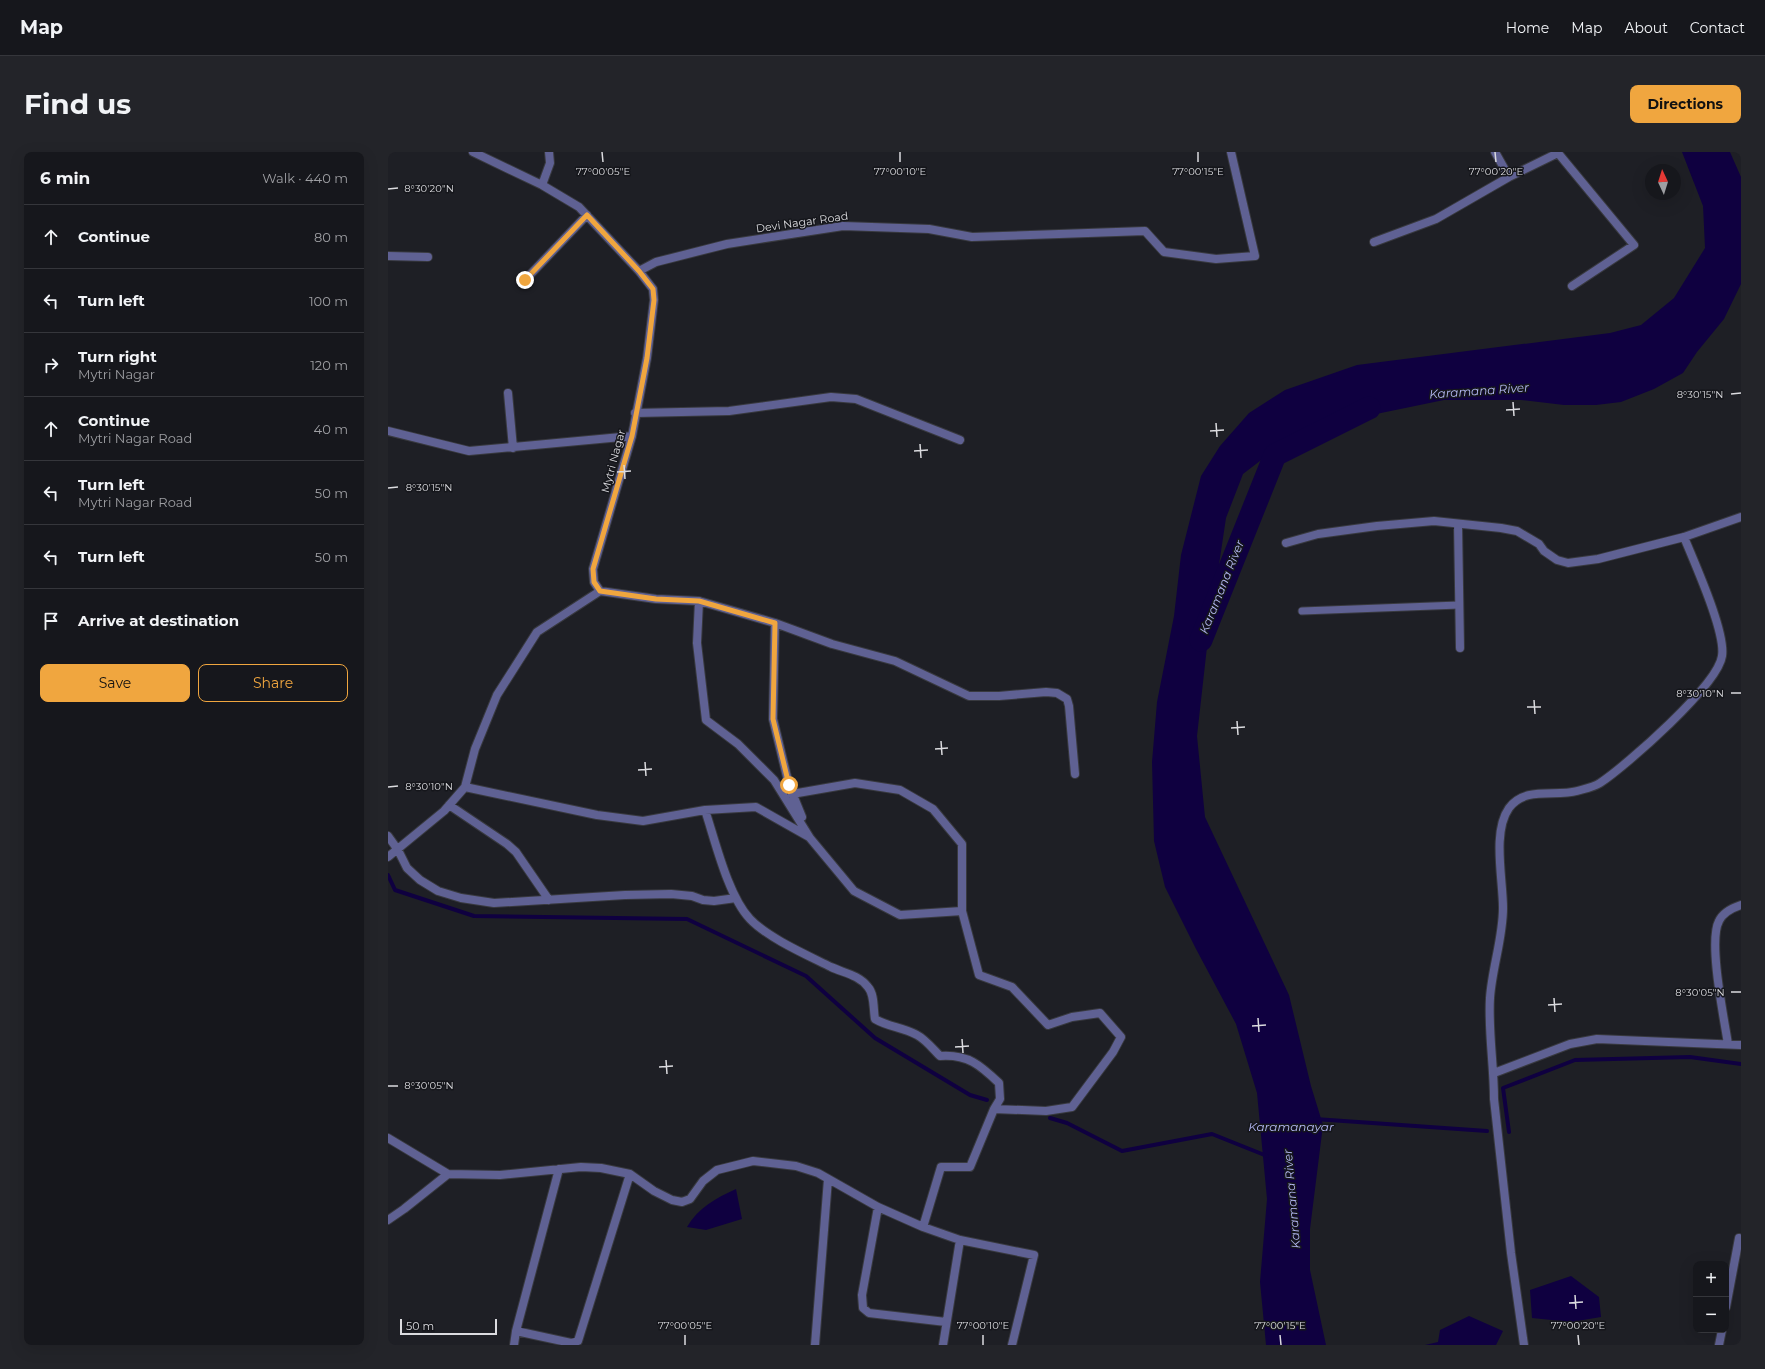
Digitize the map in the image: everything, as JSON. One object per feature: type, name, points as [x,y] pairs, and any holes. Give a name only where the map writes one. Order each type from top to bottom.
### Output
[{"type":"street","name":"Mytri Nagar","points":[[473,152],[489,161],[542,185],[579,207],[639,271],[653,289],[654,300],[647,358],[635,413],[632,436],[593,569],[594,582],[600,591]]},
{"type":"street","points":[[542,185],[550,163],[549,152]]},
{"type":"street","name":"Devi Nagar Road","points":[[639,271],[656,262],[727,244],[843,226],[929,229],[972,237],[1145,231],[1164,252],[1216,259],[1255,256],[1231,152]]},
{"type":"street","points":[[1495,152],[1510,177]]},
{"type":"street","points":[[1374,242],[1436,219],[1510,177],[1558,153],[1634,245],[1572,286]]},
{"type":"street","points":[[525,280],[587,215]]},
{"type":"street","points":[[388,256],[428,257]]},
{"type":"street","points":[[508,393],[513,448]]},
{"type":"street","points":[[635,413],[729,411],[831,397],[856,399],[960,440]]},
{"type":"street","points":[[388,431],[469,451],[632,436]]},
{"type":"street","points":[[1286,543],[1318,534],[1377,526],[1434,521],[1517,531],[1539,544],[1557,560],[1568,563],[1598,559],[1684,537],[1741,518]]},
{"type":"street","points":[[1458,524],[1460,648]]},
{"type":"street","points":[[1524,1345],[1511,1253],[1494,1099],[1494,1073],[1490,1026],[1490,996],[1503,908],[1501,871],[1502,819],[1510,807],[1524,796],[1544,793],[1575,792],[1599,784],[1691,704],[1715,673],[1722,656],[1720,631],[1684,537]]},
{"type":"street","points":[[388,857],[449,805],[465,787],[475,749],[497,695],[537,632],[600,591],[656,599],[699,601],[775,623],[832,644],[895,661],[969,696],[999,696],[1046,692],[1057,693],[1067,699],[1069,706],[1075,774]]},
{"type":"street","points":[[699,601],[697,643],[706,720],[738,744],[774,780],[810,838],[854,891],[900,915],[962,912]]},
{"type":"street","points":[[775,623],[773,719],[789,785],[810,838]]},
{"type":"street","points":[[792,794],[855,783],[900,790],[933,810],[962,844],[962,912],[979,975],[1012,987],[1048,1025],[1072,1017],[1100,1013],[1121,1037],[1113,1052],[1072,1107],[1046,1111],[994,1110]]},
{"type":"street","points":[[465,787],[597,815],[643,821],[705,810],[756,807],[810,838]]},
{"type":"street","points":[[449,805],[507,844],[516,852],[549,900]]},
{"type":"street","points":[[705,810],[736,898],[749,919],[772,937],[832,968],[854,976],[869,987],[873,998],[873,1011],[875,1019],[884,1024],[901,1028],[918,1035],[940,1056],[952,1055],[964,1057],[989,1073],[999,1083],[1000,1099],[970,1167],[941,1167],[922,1227]]},
{"type":"street","points":[[388,836],[398,850],[406,868],[420,880],[438,891],[461,898],[494,903],[625,895],[671,894],[692,896],[703,900],[714,901],[736,898]]},
{"type":"street","points":[[1728,1044],[1716,960],[1716,932],[1718,921],[1726,912],[1741,905]]},
{"type":"street","points":[[1494,1073],[1570,1044],[1597,1039],[1741,1045]]},
{"type":"street","points":[[388,1138],[448,1174],[500,1175],[559,1169],[601,1168],[630,1174],[654,1191],[672,1200],[682,1202],[690,1199],[703,1181],[717,1170],[753,1161],[796,1166],[818,1173],[878,1206],[922,1227],[960,1240],[1034,1255],[1012,1345]]},
{"type":"street","points":[[514,1345],[516,1331],[559,1169]]},
{"type":"street","points":[[388,1220],[448,1174]]},
{"type":"street","points":[[516,1331],[571,1343],[578,1341],[630,1174]]},
{"type":"street","points":[[815,1345],[828,1179]]},
{"type":"street","points":[[878,1206],[862,1295],[863,1308],[869,1313],[946,1322]]},
{"type":"street","points":[[1728,1297],[1739,1238]]},
{"type":"street","points":[[942,1345],[960,1240]]},
{"type":"street","points":[[1719,1345],[1721,1333]]},
{"type":"lane","points":[[1302,611],[1460,605]]},
{"type":"water","name":"Karamanayar","points":[[1682,152],[1730,152],[1741,177],[1741,284],[1724,319],[1697,352],[1683,373],[1654,389],[1621,402],[1596,405],[1564,405],[1521,400],[1444,400],[1352,419],[1290,438],[1243,474],[1226,518],[1208,638],[1197,736],[1205,817],[1289,995],[1311,1086],[1323,1125],[1310,1229],[1310,1270],[1326,1345],[1266,1345],[1260,1282],[1267,1199],[1257,1093],[1236,1024],[1165,887],[1154,841],[1152,762],[1157,702],[1174,616],[1181,555],[1201,476],[1220,446],[1249,413],[1285,390],[1357,365],[1610,333],[1641,325],[1674,298],[1705,248],[1703,206]]},
{"type":"water","points":[[736,1189],[742,1219],[706,1230],[687,1227],[696,1214],[708,1204]]},
{"type":"water","points":[[1571,1276],[1599,1297],[1601,1317],[1571,1322],[1532,1318],[1530,1290]]},
{"type":"water","points":[[1469,1316],[1503,1331],[1496,1345],[1425,1345],[1438,1342],[1440,1330]]},
{"type":"waterway","name":"Karamana River","points":[[1201,640],[1275,455],[1369,408]]},
{"type":"waterway","points":[[388,875],[395,890],[474,916],[687,919],[806,976],[875,1038],[970,1095],[987,1100]]},
{"type":"waterway","points":[[1509,1132],[1503,1088],[1575,1060],[1690,1057],[1741,1064]]},
{"type":"waterway","points":[[1050,1118],[1067,1123],[1122,1151],[1212,1134],[1267,1156]]},
{"type":"waterway","name":"Karamanayar","points":[[1315,1119],[1487,1131]]},
{"type":"route","points":[[525,280],[587,215],[639,271],[653,289],[654,300],[647,358],[635,413],[632,436],[593,569],[594,582],[600,591],[656,599],[699,601],[775,623],[773,719],[789,785]]}]
